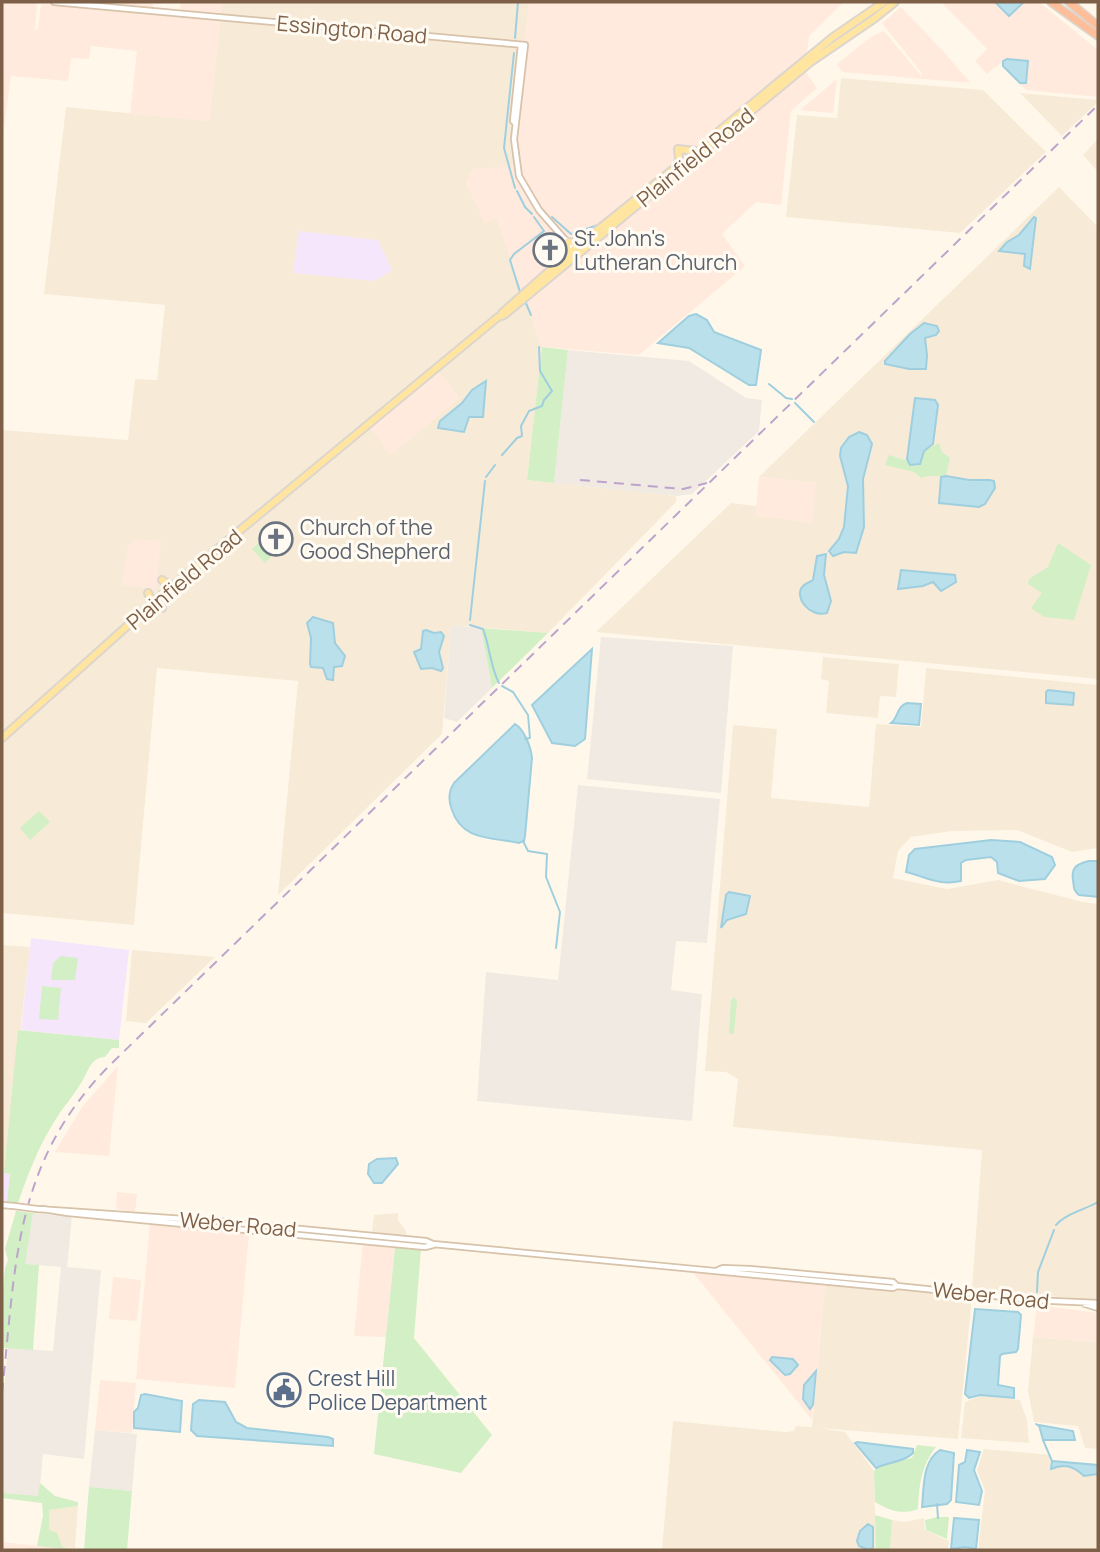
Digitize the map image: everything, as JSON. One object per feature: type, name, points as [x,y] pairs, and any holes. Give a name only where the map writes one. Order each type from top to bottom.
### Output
[{"type":"highway","points":[[1051,2],[1098,35]]},
{"type":"highway","points":[[1060,2],[1098,35]]},
{"type":"highway","points":[[1070,2],[1098,26]]},
{"type":"main road","name":"Essington Road","points":[[54,2],[523,45],[513,121],[519,176],[531,198],[567,242]]},
{"type":"main road","name":"Plainfield Road","points":[[2,738],[153,603],[498,317],[582,243],[805,61],[884,2]]},
{"type":"main road","name":"Plainfield Road","points":[[498,317],[505,315],[575,251],[812,61],[895,2]]},
{"type":"main road","points":[[795,60],[805,61]]},
{"type":"main road","points":[[677,166],[678,149],[696,151]]},
{"type":"main road","points":[[567,242],[575,251]]},
{"type":"main road","points":[[567,242],[582,243]]},
{"type":"main road","points":[[567,242],[567,256]]},
{"type":"main road","points":[[162,580],[172,587]]},
{"type":"main road","points":[[148,593],[153,603],[162,608]]},
{"type":"main road","name":"Weber Road","points":[[2,1205],[220,1222],[717,1270],[750,1269],[893,1282],[897,1286],[1098,1306]]},
{"type":"shaded area","points":[[2,2],[37,3],[35,30],[38,29],[41,4],[220,20],[209,121],[130,114],[137,51],[91,46],[89,59],[71,58],[68,81],[11,76],[2,143]]},
{"type":"shaded area","points":[[120,2],[153,2],[153,9],[120,6]]},
{"type":"shaded area","points":[[181,2],[222,2],[221,13],[180,10]]},
{"type":"shaded area","points":[[222,2],[529,2],[516,128],[520,166],[497,219],[542,347],[527,480],[676,496],[676,502],[548,633],[451,625],[442,734],[278,895],[298,681],[157,668],[134,925],[2,913],[2,430],[128,440],[135,379],[157,380],[165,305],[44,294],[66,107],[209,121]]},
{"type":"shaded area","points":[[529,2],[844,2],[809,36],[805,71],[817,88],[791,111],[781,205],[756,202],[722,234],[745,266],[639,355],[542,347],[497,219],[485,223],[466,183],[472,169],[520,166],[516,128]]},
{"type":"shaded area","points":[[941,2],[1039,2],[1098,50],[1098,97],[1026,90],[1000,63],[987,74],[975,61],[987,49]]},
{"type":"shaded area","points":[[901,7],[971,83],[842,72],[837,64],[871,37],[884,31],[922,77],[921,72],[882,23]]},
{"type":"shaded area","points":[[841,78],[983,90],[1046,152],[960,233],[786,217],[797,115],[837,118]]},
{"type":"shaded area","points":[[837,79],[833,113],[800,110]]},
{"type":"shaded area","points":[[1020,93],[1098,100],[1098,102],[1062,136]]},
{"type":"shaded area","points":[[1098,139],[1098,172],[1083,155]]},
{"type":"shaded area","points":[[1059,187],[1098,227],[1098,679],[596,632],[731,503],[756,506],[756,516],[816,483],[759,477]]},
{"type":"shaded area","points":[[299,231],[378,240],[392,270],[374,281],[293,273]]},
{"type":"shaded area","points":[[568,350],[689,361],[746,398],[762,400],[759,431],[692,494],[676,496],[554,483]]},
{"type":"shaded area","points":[[439,372],[460,398],[391,455],[370,428]]},
{"type":"shaded area","points":[[759,477],[816,483],[812,523],[755,516]]},
{"type":"shaded area","points":[[139,539],[161,541],[156,589],[122,585],[128,546]]},
{"type":"shaded area","points":[[451,625],[481,628],[492,688],[457,722],[444,718]]},
{"type":"shaded area","points":[[601,637],[733,646],[721,793],[587,779]]},
{"type":"shaded area","points":[[823,657],[899,664],[896,697],[880,696],[878,718],[826,713],[829,681],[821,679]]},
{"type":"shaded area","points":[[926,668],[1098,685],[1098,848],[1072,852],[1017,830],[952,831],[911,837],[898,851],[893,878],[947,889],[998,880],[1098,904],[1098,1301],[972,1288],[982,1150],[733,1127],[738,1079],[726,1072],[705,1071],[733,725],[777,729],[771,798],[869,807],[876,724],[921,727]]},
{"type":"shaded area","points":[[578,785],[720,799],[707,943],[676,941],[671,990],[702,994],[692,1121],[477,1101],[486,972],[558,980]]},
{"type":"shaded area","points":[[31,938],[129,950],[119,1040],[21,1030]]},
{"type":"shaded area","points":[[2,945],[30,947],[4,1173],[2,1173]]},
{"type":"shaded area","points":[[132,950],[215,957],[146,1023],[126,1021]]},
{"type":"shaded area","points":[[118,1066],[109,1156],[55,1152],[82,1107]]},
{"type":"shaded area","points":[[2,1173],[10,1174],[7,1205],[2,1205]]},
{"type":"shaded area","points":[[117,1192],[137,1194],[135,1212],[116,1209]]},
{"type":"shaded area","points":[[33,1213],[72,1216],[67,1267],[101,1270],[84,1459],[43,1454],[39,1497],[2,1493],[2,1410],[8,1348],[53,1351],[61,1267],[24,1264]]},
{"type":"shaded area","points":[[398,1213],[398,1220],[406,1231],[406,1236],[372,1232],[374,1215]]},
{"type":"shaded area","points":[[150,1223],[249,1233],[235,1388],[136,1379]]},
{"type":"shaded area","points":[[363,1242],[395,1245],[386,1337],[354,1336]]},
{"type":"shaded area","points":[[691,1270],[825,1283],[812,1420],[788,1390]]},
{"type":"shaded area","points":[[113,1277],[141,1280],[137,1321],[109,1319]]},
{"type":"shaded area","points":[[825,1283],[972,1297],[958,1439],[818,1428],[845,1432],[874,1471],[876,1550],[662,1550],[673,1421],[785,1432],[794,1431],[796,1426],[812,1427]]},
{"type":"shaded area","points":[[1037,1305],[1098,1313],[1098,1342],[1033,1337]]},
{"type":"shaded area","points":[[1033,1337],[1098,1342],[1098,1449],[1085,1448],[1078,1426],[1034,1422],[1028,1391]]},
{"type":"shaded area","points":[[100,1380],[136,1383],[132,1433],[95,1430]]},
{"type":"shaded area","points":[[981,1396],[1020,1400],[1027,1420],[1029,1443],[961,1438],[965,1402]]},
{"type":"shaded area","points":[[95,1430],[137,1434],[132,1491],[89,1487]]},
{"type":"shaded area","points":[[984,1449],[1051,1455],[1050,1468],[1059,1465],[1071,1466],[1084,1476],[1098,1474],[1098,1550],[978,1550],[985,1490],[977,1470]]},
{"type":"shaded area","points":[[78,1506],[75,1548],[62,1547],[49,1530],[48,1510]]},
{"type":"shaded area","points":[[924,1518],[925,1530],[949,1541],[948,1550],[890,1550],[892,1520],[904,1522]]},
{"type":"shaded area","points":[[2,1542],[76,1550],[2,1550]]},
{"type":"green space","points":[[542,347],[568,350],[554,483],[527,480]]},
{"type":"green space","points":[[939,443],[942,452],[950,458],[946,476],[921,478],[914,472],[885,465],[889,455],[918,466],[924,451]]},
{"type":"green space","points":[[261,541],[273,555],[265,563],[252,549]]},
{"type":"green space","points":[[1058,543],[1091,565],[1074,620],[1044,617],[1031,608],[1042,593],[1028,584],[1029,579],[1048,567]]},
{"type":"green space","points":[[481,628],[548,633],[492,688]]},
{"type":"green space","points":[[39,811],[50,822],[30,840],[20,828]]},
{"type":"green space","points":[[61,956],[78,958],[75,980],[51,980],[53,963]]},
{"type":"green space","points":[[42,986],[61,988],[58,1020],[39,1019]]},
{"type":"green space","points":[[734,997],[737,1001],[734,1033],[731,1035],[731,1000]]},
{"type":"green space","points":[[18,1030],[119,1040],[119,1048],[112,1048],[105,1057],[90,1066],[44,1139],[18,1203],[7,1202],[10,1174],[4,1173]]},
{"type":"green space","points":[[16,1211],[33,1213],[25,1264],[39,1265],[33,1350],[4,1348],[2,1367],[2,1301],[8,1260],[5,1249]]},
{"type":"green space","points":[[395,1247],[421,1249],[414,1338],[492,1435],[461,1473],[374,1454]]},
{"type":"green space","points":[[917,1445],[936,1447],[922,1476],[918,1509],[896,1511],[875,1502],[874,1471],[883,1463],[912,1458]]},
{"type":"green space","points":[[40,1483],[55,1496],[78,1502],[78,1506],[49,1510],[49,1530],[57,1533],[62,1547],[76,1550],[37,1546],[43,1516],[42,1503],[2,1498],[2,1493],[38,1496]]},
{"type":"green space","points":[[89,1487],[132,1491],[127,1550],[84,1550]]},
{"type":"green space","points":[[875,1515],[892,1520],[890,1550],[876,1550]]},
{"type":"green space","points":[[949,1517],[947,1539],[926,1530],[925,1520]]},
{"type":"water","points":[[995,2],[1024,2],[1009,16]]},
{"type":"water","points":[[1003,61],[1028,61],[1026,83],[1020,83],[1003,66]]},
{"type":"water","points":[[1034,217],[1030,269],[1024,266],[1025,254],[999,251],[1019,235]]},
{"type":"water","points":[[696,314],[707,320],[714,332],[761,350],[756,385],[749,385],[689,348],[658,343],[689,316]]},
{"type":"water","points":[[924,323],[937,326],[939,331],[936,335],[925,338],[926,369],[885,364],[910,334]]},
{"type":"water","points":[[486,381],[483,417],[469,417],[464,432],[438,428],[440,421],[462,403],[472,390]]},
{"type":"water","points":[[915,398],[935,400],[938,405],[933,444],[924,451],[920,464],[910,465],[907,459]]},
{"type":"water","points":[[859,432],[867,435],[872,444],[863,479],[864,527],[856,553],[844,552],[833,556],[829,551],[839,539],[844,527],[848,486],[840,456],[841,448],[849,437]]},
{"type":"water","points":[[941,477],[990,480],[994,481],[995,488],[985,504],[979,507],[939,503]]},
{"type":"water","points":[[826,554],[824,575],[831,601],[827,613],[820,614],[804,605],[800,590],[813,580],[817,556]]},
{"type":"water","points":[[901,570],[955,575],[956,582],[941,591],[933,582],[898,589]]},
{"type":"water","points":[[313,617],[333,623],[335,643],[345,656],[342,666],[334,667],[333,680],[327,679],[323,668],[311,667],[310,664],[311,638],[307,623]]},
{"type":"water","points":[[423,631],[441,632],[444,636],[439,652],[443,668],[441,671],[421,669],[414,652],[421,649]]},
{"type":"water","points":[[592,649],[585,739],[575,746],[552,743],[532,705]]},
{"type":"water","points":[[1048,690],[1074,693],[1073,705],[1046,703]]},
{"type":"water","points":[[907,703],[921,704],[919,725],[891,723],[901,707]]},
{"type":"water","points":[[515,724],[526,739],[532,758],[525,836],[524,841],[519,843],[470,832],[457,820],[449,799],[454,783]]},
{"type":"water","points":[[991,840],[1020,842],[1052,857],[1055,865],[1045,879],[1019,881],[998,873],[997,862],[991,857],[961,863],[961,881],[939,882],[906,872],[909,855],[915,849]]},
{"type":"water","points":[[1089,861],[1098,861],[1098,897],[1079,895],[1074,888],[1074,869]]},
{"type":"water","points":[[729,892],[750,896],[746,914],[727,920],[721,928],[726,895]]},
{"type":"water","points":[[396,1158],[398,1164],[382,1183],[374,1183],[368,1174],[369,1164],[377,1159]]},
{"type":"water","points":[[975,1309],[1018,1312],[1021,1315],[1018,1349],[1000,1356],[998,1385],[1014,1388],[1014,1398],[980,1395],[969,1398],[965,1394]]},
{"type":"water","points":[[772,1357],[793,1359],[798,1365],[790,1374],[785,1375],[770,1360]]},
{"type":"water","points":[[816,1371],[813,1405],[810,1409],[803,1399],[804,1385]]},
{"type":"water","points":[[141,1395],[182,1401],[180,1432],[134,1428],[134,1412],[138,1408]]},
{"type":"water","points":[[199,1400],[225,1402],[236,1422],[247,1428],[328,1437],[333,1439],[333,1446],[197,1436],[191,1430],[193,1404]]},
{"type":"water","points":[[1039,1425],[1073,1431],[1075,1440],[1043,1440]]},
{"type":"water","points":[[855,1443],[913,1449],[913,1453],[876,1468]]},
{"type":"water","points":[[940,1450],[954,1453],[951,1500],[947,1504],[922,1507],[927,1468]]},
{"type":"water","points":[[967,1450],[980,1452],[974,1470],[982,1491],[979,1505],[956,1502],[959,1465],[965,1462]]},
{"type":"water","points":[[1052,1461],[1098,1465],[1098,1474],[1084,1476],[1065,1466],[1051,1469]]},
{"type":"water","points":[[954,1518],[979,1520],[976,1549],[951,1549]]},
{"type":"water","points":[[868,1524],[873,1527],[873,1548],[869,1550],[859,1546],[857,1541],[860,1531]]},
{"type":"waterway","points":[[515,38],[518,2]]},
{"type":"waterway","points":[[514,53],[504,148],[515,188]]},
{"type":"waterway","points":[[517,191],[532,214]]},
{"type":"waterway","points":[[520,292],[510,260],[544,231],[534,217]]},
{"type":"waterway","points":[[552,217],[571,234],[598,225]]},
{"type":"waterway","points":[[525,301],[531,315]]},
{"type":"waterway","points":[[502,455],[522,436],[521,426],[529,411],[542,406],[552,391],[540,371],[539,347]]},
{"type":"waterway","points":[[769,384],[786,398],[792,399]]},
{"type":"waterway","points":[[795,403],[814,422]]},
{"type":"waterway","points":[[486,477],[495,465]]},
{"type":"waterway","points":[[470,620],[485,481]]},
{"type":"waterway","points":[[470,625],[483,629],[499,683]]},
{"type":"waterway","points":[[502,686],[513,692],[528,715],[530,738],[525,739]]},
{"type":"waterway","points":[[523,841],[528,851],[547,854],[546,877],[560,912],[556,948]]},
{"type":"waterway","points":[[1056,1225],[1098,1202]]},
{"type":"waterway","points":[[1037,1292],[1038,1272],[1054,1230]]},
{"type":"waterway","points":[[1043,1440],[1052,1461]]},
{"type":"waterway","points":[[937,1504],[938,1518]]},
{"type":"railway","points":[[2,1393],[11,1301],[25,1217],[37,1177],[55,1139],[79,1101],[111,1064],[1098,105]]},
{"type":"railway","points":[[580,480],[683,489],[707,483]]},
{"type":"place","name":"St. John's Lutheran Church","points":[[550,250]]},
{"type":"place","name":"Church of the Good Shepherd","points":[[276,539]]},
{"type":"place","name":"Crest Hill Police Department","points":[[284,1390]]}]
